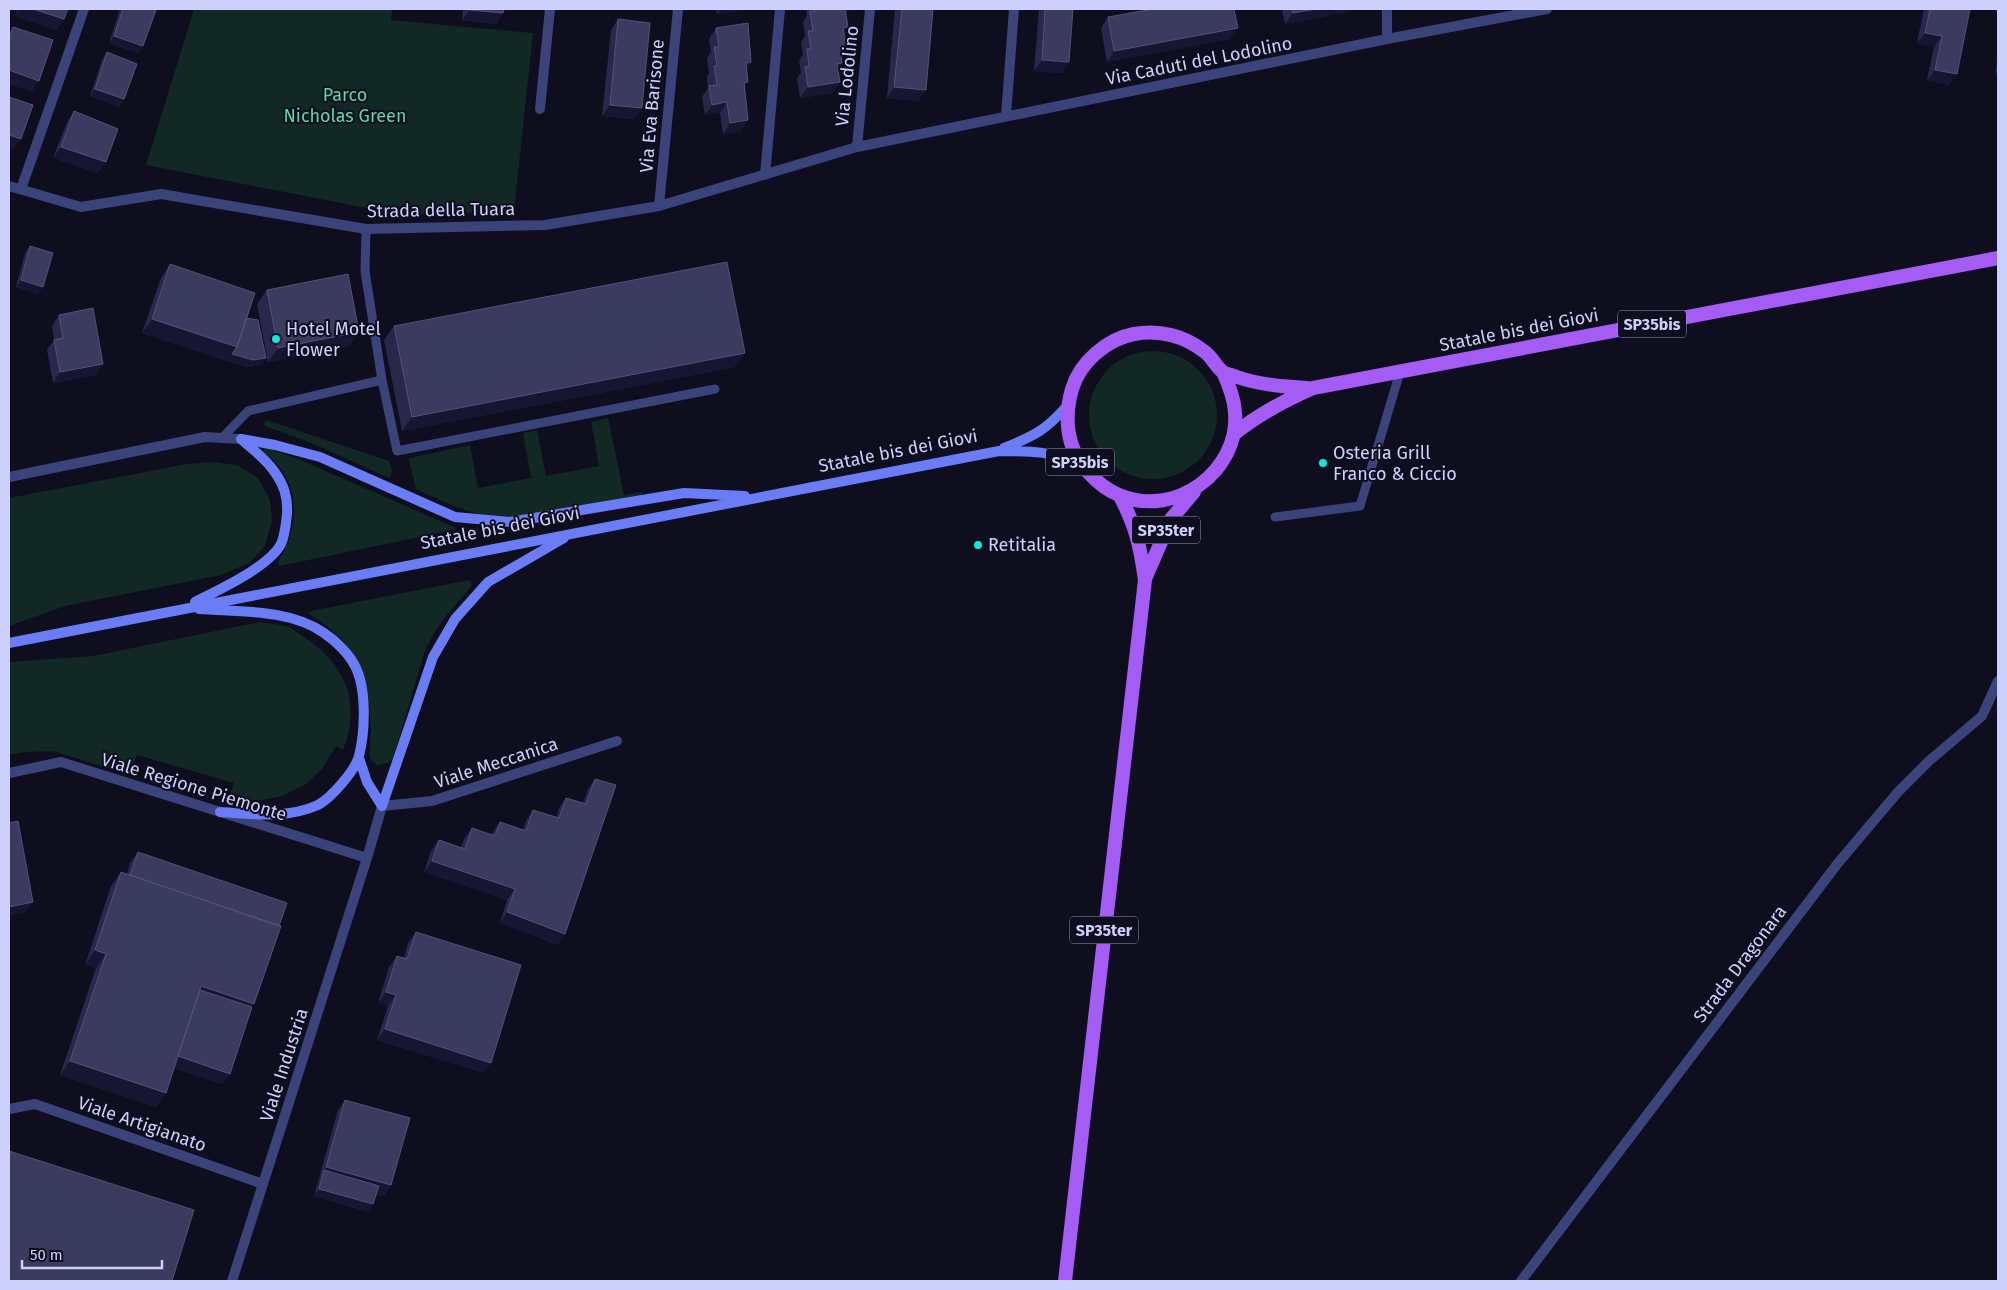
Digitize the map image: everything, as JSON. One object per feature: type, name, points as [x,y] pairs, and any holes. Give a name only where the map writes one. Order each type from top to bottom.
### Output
[{"type":"main road","name":"Statale bis dei Giovi","points":[[1223,372],[1252,382],[1280,387],[1313,388],[1996,257]]},
{"type":"main road","name":"Statale bis dei Giovi","points":[[1159,332],[1184,339],[1206,352],[1223,372],[1232,392],[1235,413],[1234,434],[1227,455],[1215,473],[1198,487],[1174,499],[1147,502],[1120,496],[1098,483],[1081,464],[1072,446],[1067,426],[1067,406],[1074,381],[1089,359],[1109,343],[1133,334],[1159,332]]},
{"type":"main road","name":"Statale bis dei Giovi","points":[[1234,434],[1255,417],[1278,403],[1313,388]]},
{"type":"main road","name":"Statale bis dei Giovi","points":[[999,451],[1052,424],[1067,406]]},
{"type":"main road","points":[[241,439],[275,445],[320,457],[455,518],[510,522],[684,494],[763,497]]},
{"type":"main road","points":[[186,608],[244,576],[270,558],[280,545],[286,526],[287,502],[283,486],[273,469],[241,439]]},
{"type":"main road","name":"Statale bis dei Giovi","points":[[9,643],[999,451],[1038,451],[1061,456],[1081,464]]},
{"type":"main road","name":"SP35ter","points":[[1145,580],[1171,519],[1198,487]]},
{"type":"main road","name":"SP35ter","points":[[1065,1281],[1145,580],[1134,522],[1120,496]]},
{"type":"main road","points":[[382,806],[433,657],[455,619],[488,582],[573,534]]},
{"type":"main road","points":[[186,608],[272,615],[299,620],[324,633],[340,646],[356,666],[363,695],[364,724],[359,758],[340,786],[319,804],[295,813],[275,815],[220,812]]},
{"type":"main road","points":[[359,758],[367,782],[382,806]]},
{"type":"street","points":[[21,189],[84,9]]},
{"type":"street","points":[[540,109],[550,9]]},
{"type":"street","name":"Via Eva Barisone","points":[[659,206],[678,9]]},
{"type":"street","points":[[765,175],[780,9]]},
{"type":"street","name":"Via Lodolino","points":[[857,147],[870,9]]},
{"type":"street","points":[[1006,116],[1014,9]]},
{"type":"street","points":[[1387,9],[1387,39]]},
{"type":"street","name":"Via Caduti del Lodolino","points":[[857,147],[1387,39],[1547,9]]},
{"type":"street","name":"Strada della Tuara","points":[[9,186],[80,207],[161,194],[366,229],[545,225],[659,206],[857,147]]},
{"type":"street","points":[[9,477],[205,437],[241,439]]},
{"type":"street","name":"Strada Dragonara","points":[[1521,1281],[1838,863],[1898,792],[1930,761],[1982,716],[1998,681]]},
{"type":"street","name":"Viale Meccanica","points":[[382,806],[432,801],[617,741]]},
{"type":"street","name":"Viale Regione Piemonte","points":[[9,773],[61,762],[368,858]]},
{"type":"street","name":"Viale Industria","points":[[232,1281],[368,858],[382,806]]},
{"type":"street","name":"Viale Artigianato","points":[[9,1109],[35,1104],[263,1184]]},
{"type":"lane","points":[[366,229],[365,271],[382,380],[397,451],[715,389]]},
{"type":"lane","points":[[1275,517],[1360,506],[1400,372]]},
{"type":"lane","points":[[223,437],[248,411],[382,380]]},
{"type":"green space","name":"Parco Nicholas Green","points":[[194,9],[392,9],[391,20],[533,33],[514,211],[402,215],[146,165]]},
{"type":"green space","points":[[1153,351],[1178,355],[1199,369],[1213,390],[1217,415],[1213,440],[1199,461],[1178,475],[1153,479],[1128,475],[1107,461],[1093,440],[1089,415],[1093,390],[1107,369],[1128,355]]},
{"type":"green space","points":[[608,418],[624,495],[642,492],[642,495],[510,518],[473,513],[416,489],[410,458],[470,445],[478,488],[531,478],[523,433],[537,430],[546,476],[599,466],[591,422]]},
{"type":"green space","points":[[267,420],[389,461],[392,469],[391,476],[389,478],[314,444],[265,426],[264,423]]},
{"type":"green space","points":[[265,447],[298,459],[456,528],[454,530],[279,566],[278,561],[293,525],[293,500],[285,475],[263,451]]},
{"type":"green space","points":[[213,462],[237,465],[258,478],[270,500],[272,521],[265,546],[249,563],[221,575],[65,606],[9,626],[9,498],[187,464]]},
{"type":"green space","points":[[469,580],[472,584],[471,587],[434,633],[425,651],[393,758],[388,763],[377,765],[369,756],[371,728],[368,696],[359,664],[345,643],[327,626],[308,613]]},
{"type":"green space","points":[[260,622],[293,629],[307,639],[332,662],[341,674],[347,688],[351,717],[343,750],[336,746],[322,769],[306,784],[282,796],[256,801],[230,794],[234,783],[137,755],[130,775],[53,751],[25,752],[9,755],[9,662],[93,656]]},
{"type":"building","points":[[33,9],[68,9],[64,19]]},
{"type":"building","points":[[123,9],[156,10],[143,46],[114,36]]},
{"type":"building","points":[[470,9],[504,9],[503,13]]},
{"type":"building","points":[[815,9],[845,9],[848,27],[843,28],[846,45],[840,46],[842,63],[837,64],[840,82],[808,87],[805,67],[809,66],[807,49],[811,49],[808,31],[813,31],[810,11],[816,11]]},
{"type":"building","points":[[902,9],[933,9],[926,90],[894,87]]},
{"type":"building","points":[[1045,9],[1073,9],[1069,62],[1042,60]]},
{"type":"building","points":[[1153,9],[1234,9],[1238,28],[1114,51],[1108,17]]},
{"type":"building","points":[[1292,9],[1315,9],[1293,13]]},
{"type":"building","points":[[1930,9],[1970,9],[1957,74],[1935,70],[1942,36],[1925,33]]},
{"type":"building","points":[[618,19],[650,23],[642,108],[610,105]]},
{"type":"building","points":[[748,23],[751,62],[746,63],[748,82],[744,83],[748,120],[730,123],[727,102],[712,105],[709,86],[717,85],[714,47],[719,47],[716,28]]},
{"type":"building","points":[[13,27],[53,40],[39,81],[9,70],[9,37]]},
{"type":"building","points":[[107,52],[137,64],[124,99],[95,89]]},
{"type":"building","points":[[9,97],[33,105],[21,139],[9,135]]},
{"type":"building","points":[[74,111],[118,129],[106,162],[61,147]]},
{"type":"building","points":[[30,246],[53,253],[43,287],[21,280]]},
{"type":"building","points":[[727,262],[745,353],[412,417],[394,326]]},
{"type":"building","points":[[170,264],[255,293],[237,347],[152,319]]},
{"type":"building","points":[[348,274],[359,332],[278,348],[267,290]]},
{"type":"building","points":[[93,308],[103,364],[60,372],[54,340],[63,338],[59,315]]},
{"type":"building","points":[[246,318],[258,320],[266,358],[253,360],[232,354],[237,347]]},
{"type":"building","points":[[595,779],[616,785],[565,934],[507,912],[515,889],[432,861],[439,840],[465,849],[472,828],[495,836],[500,822],[526,831],[533,810],[559,818],[566,798],[586,804]]},
{"type":"building","points":[[18,821],[33,902],[9,907],[9,823]]},
{"type":"building","points":[[138,852],[287,903],[279,926],[130,875]]},
{"type":"building","points":[[121,872],[281,926],[254,1004],[201,986],[166,1093],[70,1061],[106,954],[95,950]]},
{"type":"building","points":[[416,932],[521,965],[491,1063],[385,1029],[396,995],[386,992],[397,956],[407,959]]},
{"type":"building","points":[[200,990],[252,1007],[230,1074],[178,1056]]},
{"type":"building","points":[[345,1100],[410,1118],[391,1185],[326,1167]]},
{"type":"building","points":[[9,1151],[194,1210],[172,1281],[9,1281]]},
{"type":"building","points":[[324,1170],[379,1186],[373,1204],[319,1189]]},
{"type":"place","name":"Hotel Motel Flower","points":[[276,339]]},
{"type":"place","name":"Osteria Grill Franco & Ciccio","points":[[1323,463]]},
{"type":"place","name":"Retitalia","points":[[978,545]]}]
